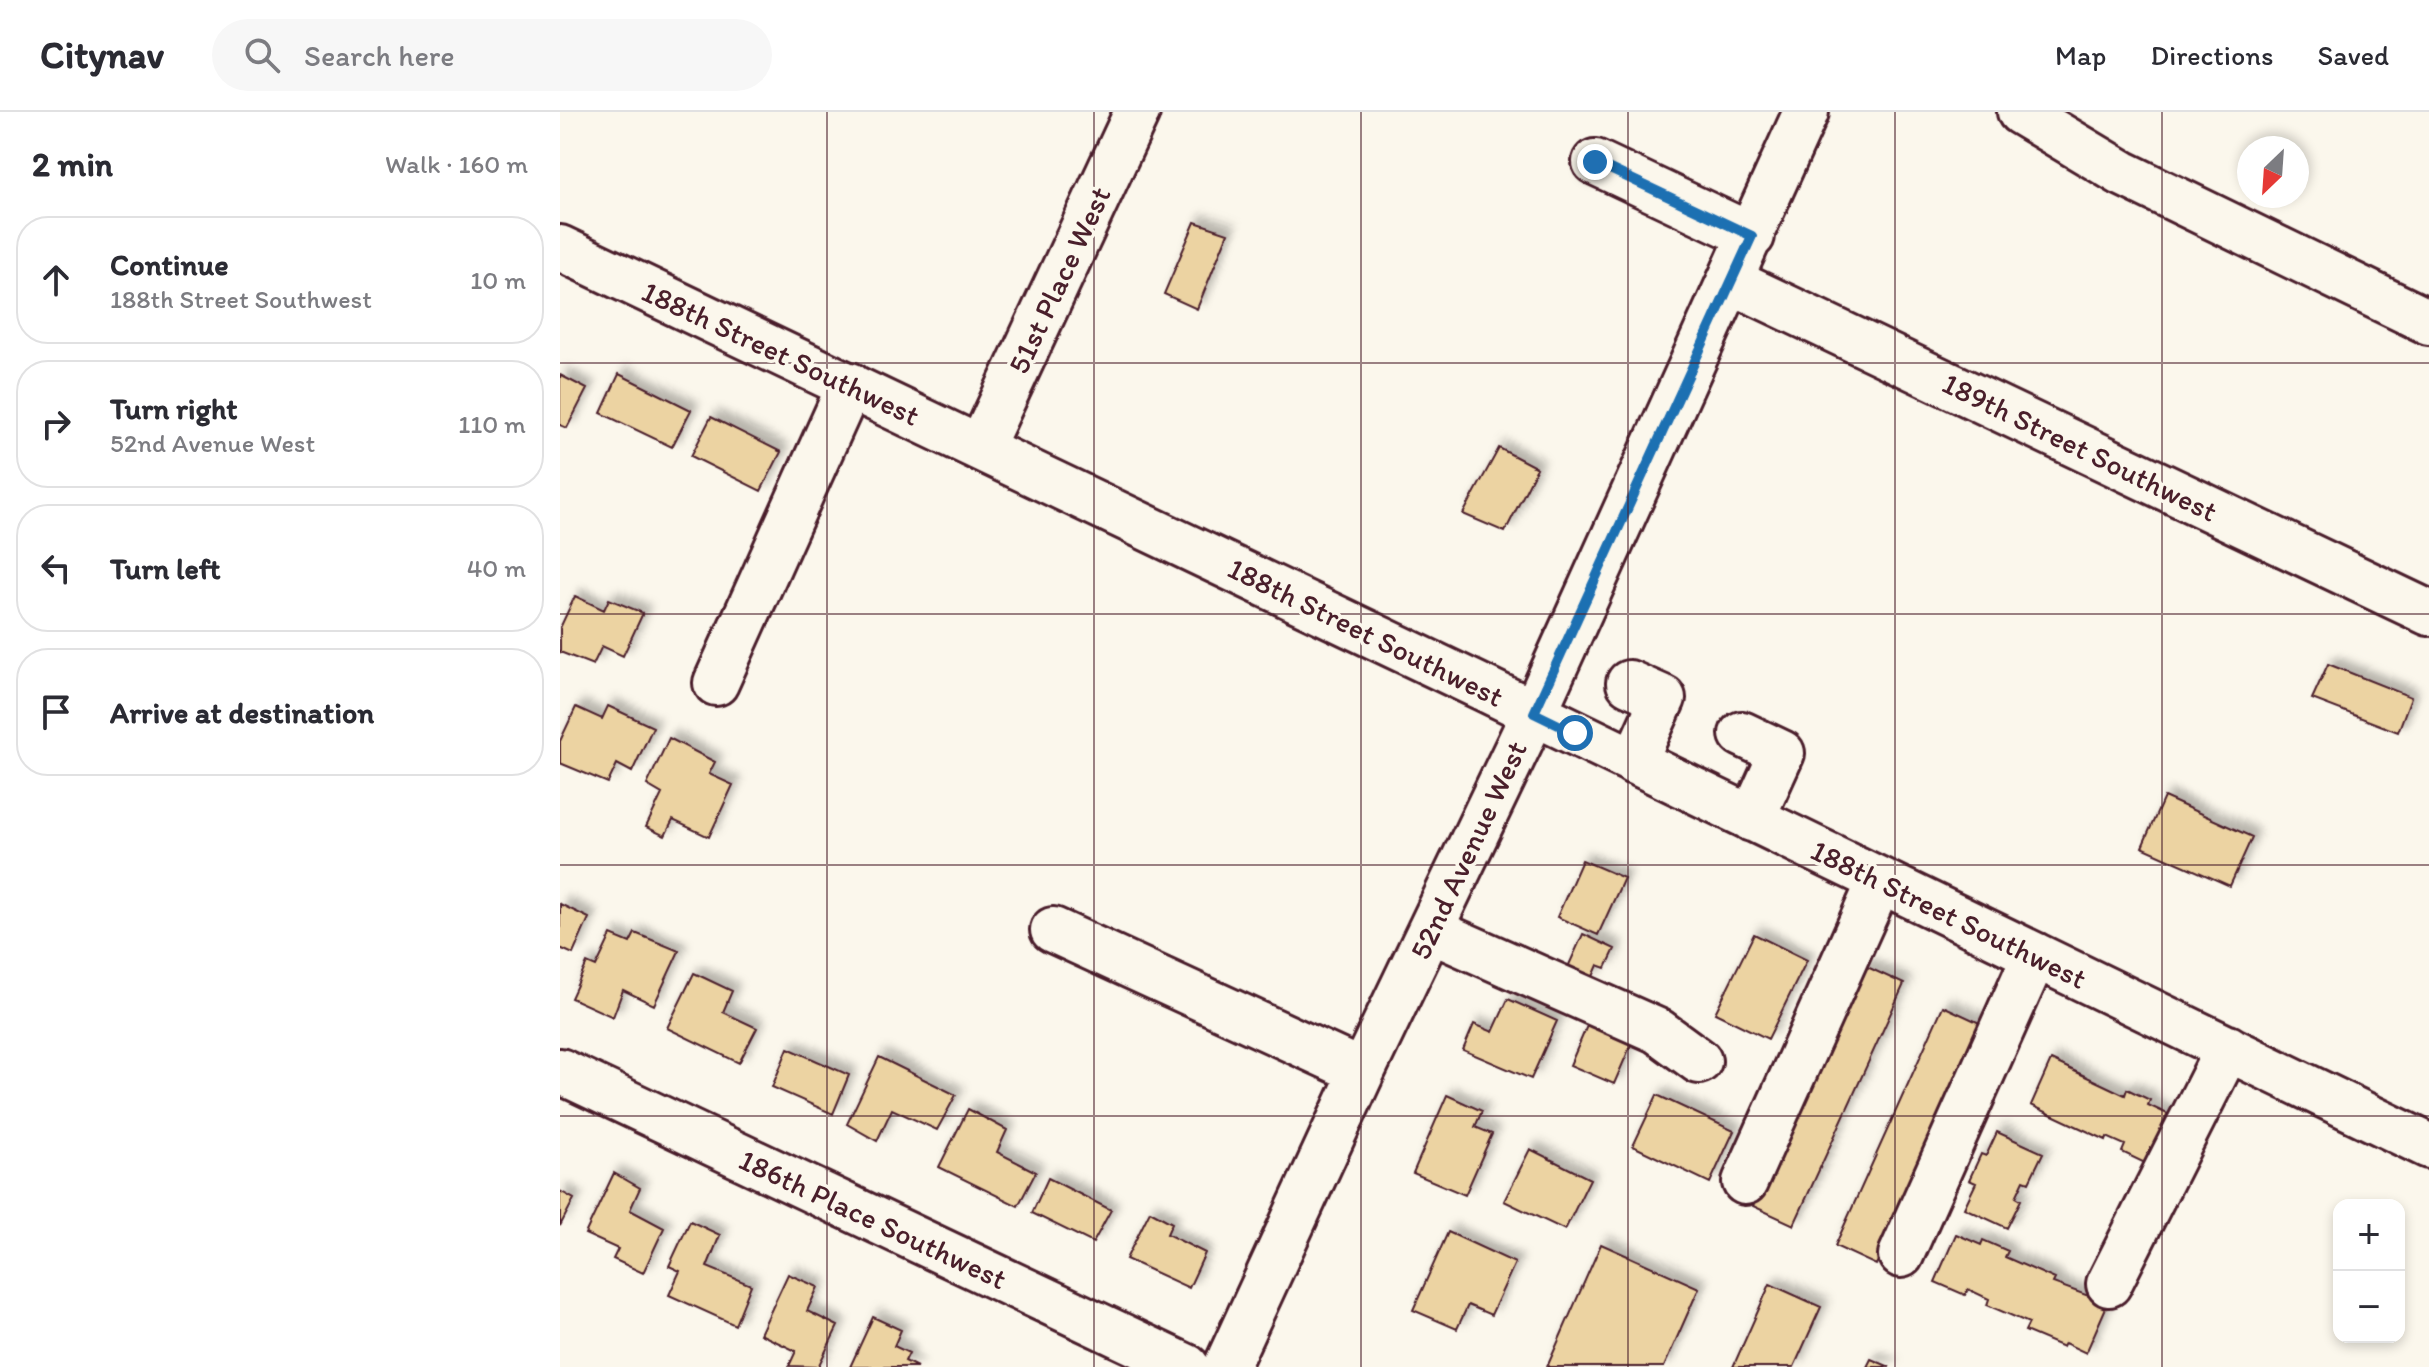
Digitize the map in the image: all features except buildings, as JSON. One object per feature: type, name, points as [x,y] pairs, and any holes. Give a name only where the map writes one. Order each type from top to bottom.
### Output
[{"type":"street","name":"51st Place West","points":[[981,447],[1137,112]]},
{"type":"street","name":"52nd Avenue West","points":[[1226,1367],[1362,1072],[1534,713],[1806,112]]},
{"type":"street","points":[[2020,112],[2122,173],[2429,322]]},
{"type":"street","points":[[1595,162],[1752,236]]},
{"type":"street","name":"188th Street Southwest","points":[[560,248],[981,447],[2429,1146]]},
{"type":"street","name":"189th Street Southwest","points":[[1731,281],[2429,613]]},
{"type":"street","points":[[716,683],[850,385]]},
{"type":"street","points":[[1634,762],[1660,697]]},
{"type":"street","points":[[1742,734],[1798,760],[1752,819]]},
{"type":"street","points":[[1745,1182],[1880,881]]},
{"type":"street","points":[[1053,930],[1362,1072]]},
{"type":"street","points":[[1430,930],[1658,1031],[1699,1061]]},
{"type":"street","points":[[1901,1255],[2035,955]]},
{"type":"street","points":[[2109,1284],[2228,1048]]},
{"type":"street","name":"186th Place Southwest","points":[[560,1071],[1187,1367]]},
{"type":"route","points":[[1575,733],[1534,713],[1752,236],[1595,162]]}]
